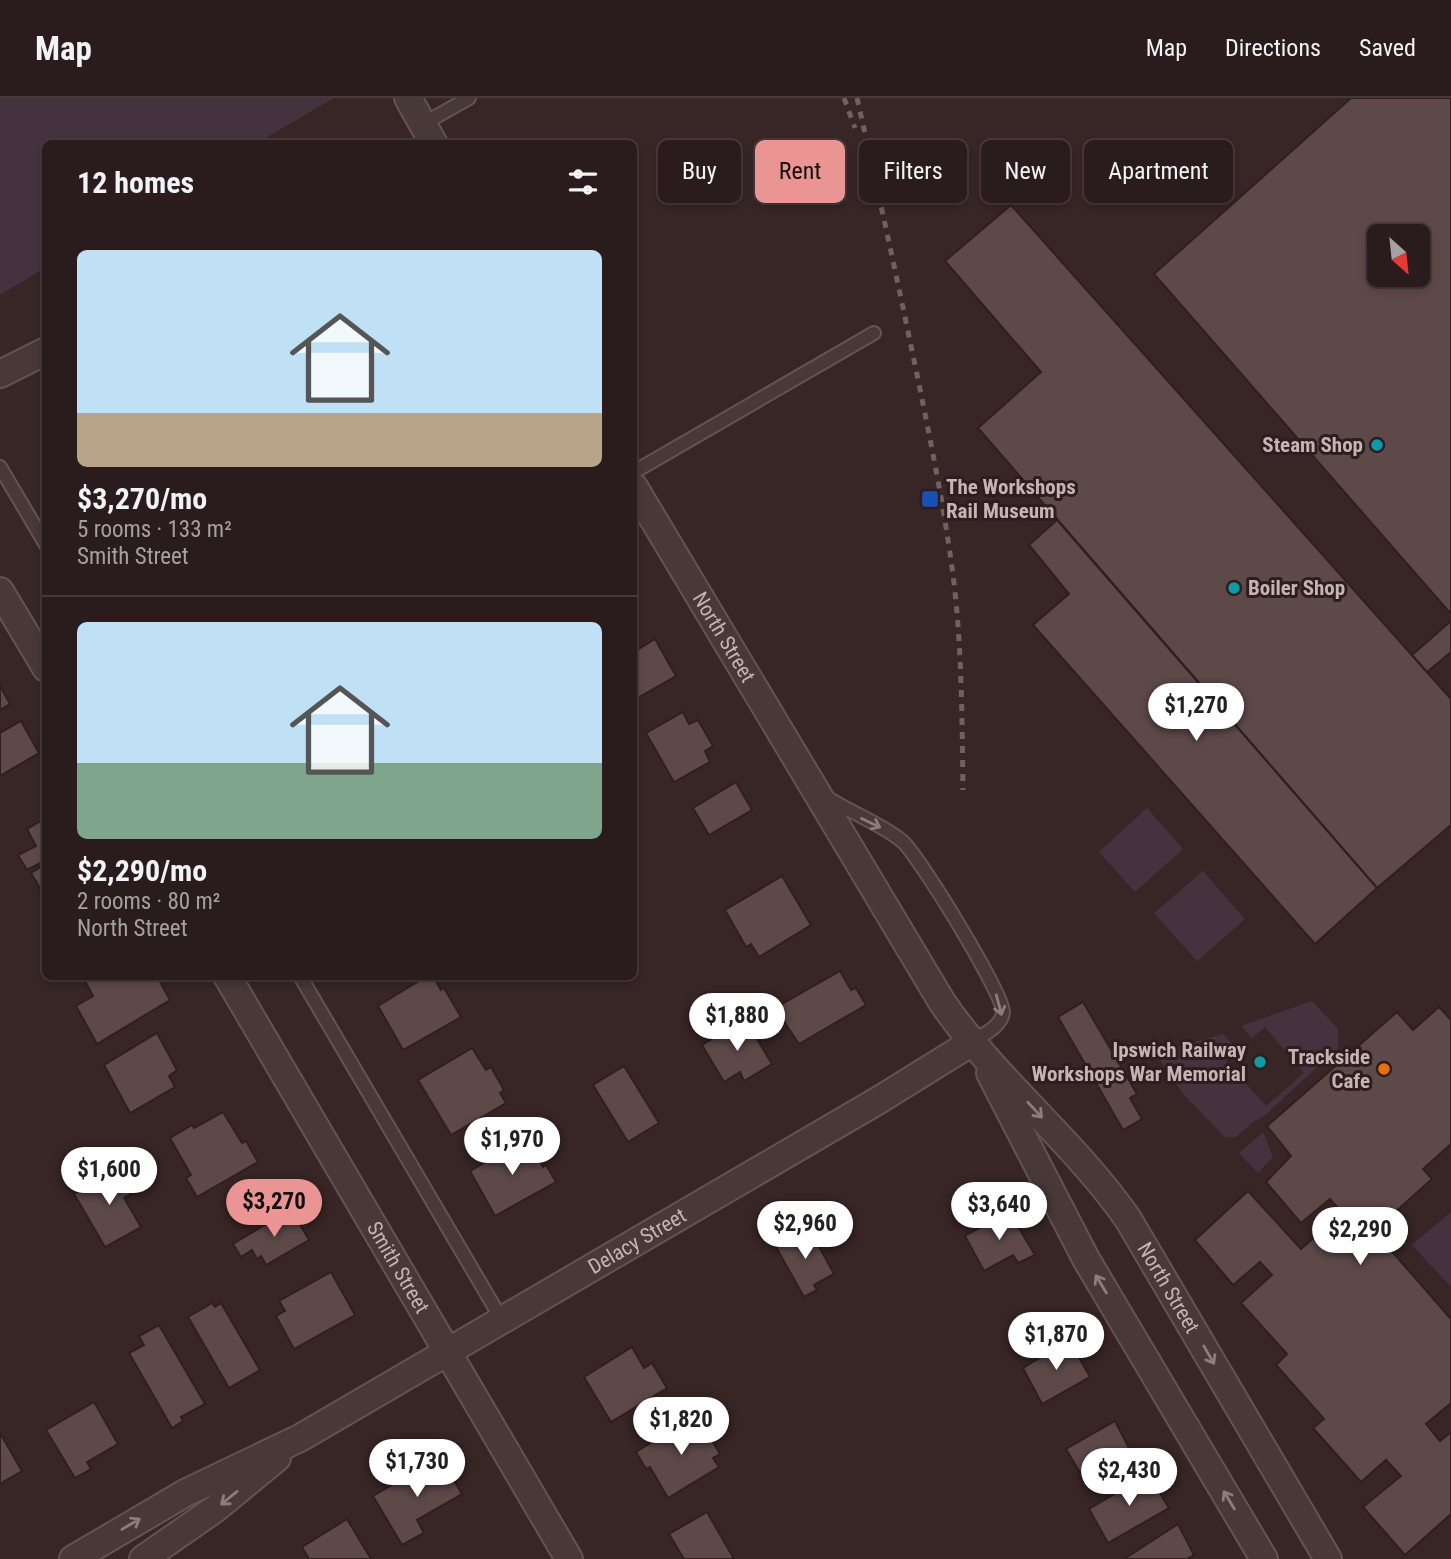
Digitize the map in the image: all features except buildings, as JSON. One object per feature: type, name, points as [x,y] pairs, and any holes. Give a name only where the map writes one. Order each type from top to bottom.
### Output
[{"type":"street","points":[[408,98],[430,138]]},
{"type":"street","points":[[0,374],[42,353]]},
{"type":"street","name":"North Street","points":[[637,491],[942,1002],[1089,1169],[1128,1219],[1328,1559]]},
{"type":"street","points":[[0,591],[42,661]]},
{"type":"street","name":"Smith Street","points":[[229,980],[569,1559]]},
{"type":"street","name":"North Street","points":[[974,1041],[1064,1220],[1264,1559]]},
{"type":"street","name":"Delacy Street","points":[[73,1559],[187,1492],[300,1438],[879,1100],[974,1041]]},
{"type":"street","name":"Delacy Street","points":[[143,1559],[215,1509],[300,1438]]},
{"type":"lane","points":[[430,138],[469,98]]},
{"type":"lane","points":[[637,470],[874,333]]},
{"type":"lane","points":[[0,467],[42,538]]},
{"type":"lane","name":"North Street","points":[[813,787],[893,835],[917,857],[1002,1006],[1002,1015],[997,1024],[974,1041]]},
{"type":"lane","points":[[302,980],[502,1320]]},
{"type":"shaded area","points":[[0,98],[334,98],[262,140],[42,140],[42,270],[0,295]]},
{"type":"shaded area","points":[[1147,808],[1183,849],[1135,892],[1099,852]]},
{"type":"shaded area","points":[[1203,871],[1245,919],[1197,961],[1154,913]]},
{"type":"shaded area","points":[[1312,1001],[1338,1029],[1338,1048],[1263,1117],[1254,1121],[1236,1137],[1225,1137],[1184,1095],[1155,1053],[1223,1034],[1238,1050],[1226,1061],[1266,1106],[1304,1073],[1265,1027],[1252,1038],[1241,1026]]},
{"type":"shaded area","points":[[1263,1132],[1273,1157],[1258,1173],[1239,1153]]},
{"type":"shaded area","points":[[1451,1212],[1451,1287],[1412,1245]]},
{"type":"railway","points":[[844,98],[855,128]]},
{"type":"railway","points":[[857,98],[920,389],[947,534],[959,635],[963,790]]},
{"type":"place","name":"Steam Shop","points":[[1377,445]]},
{"type":"place","name":"The Workshops Rail Museum","points":[[930,499]]},
{"type":"place","name":"Boiler Shop","points":[[1234,588]]},
{"type":"place","name":"Ipswich Railway Workshops War Memorial","points":[[1260,1062]]},
{"type":"place","name":"Trackside Cafe","points":[[1384,1069]]}]
